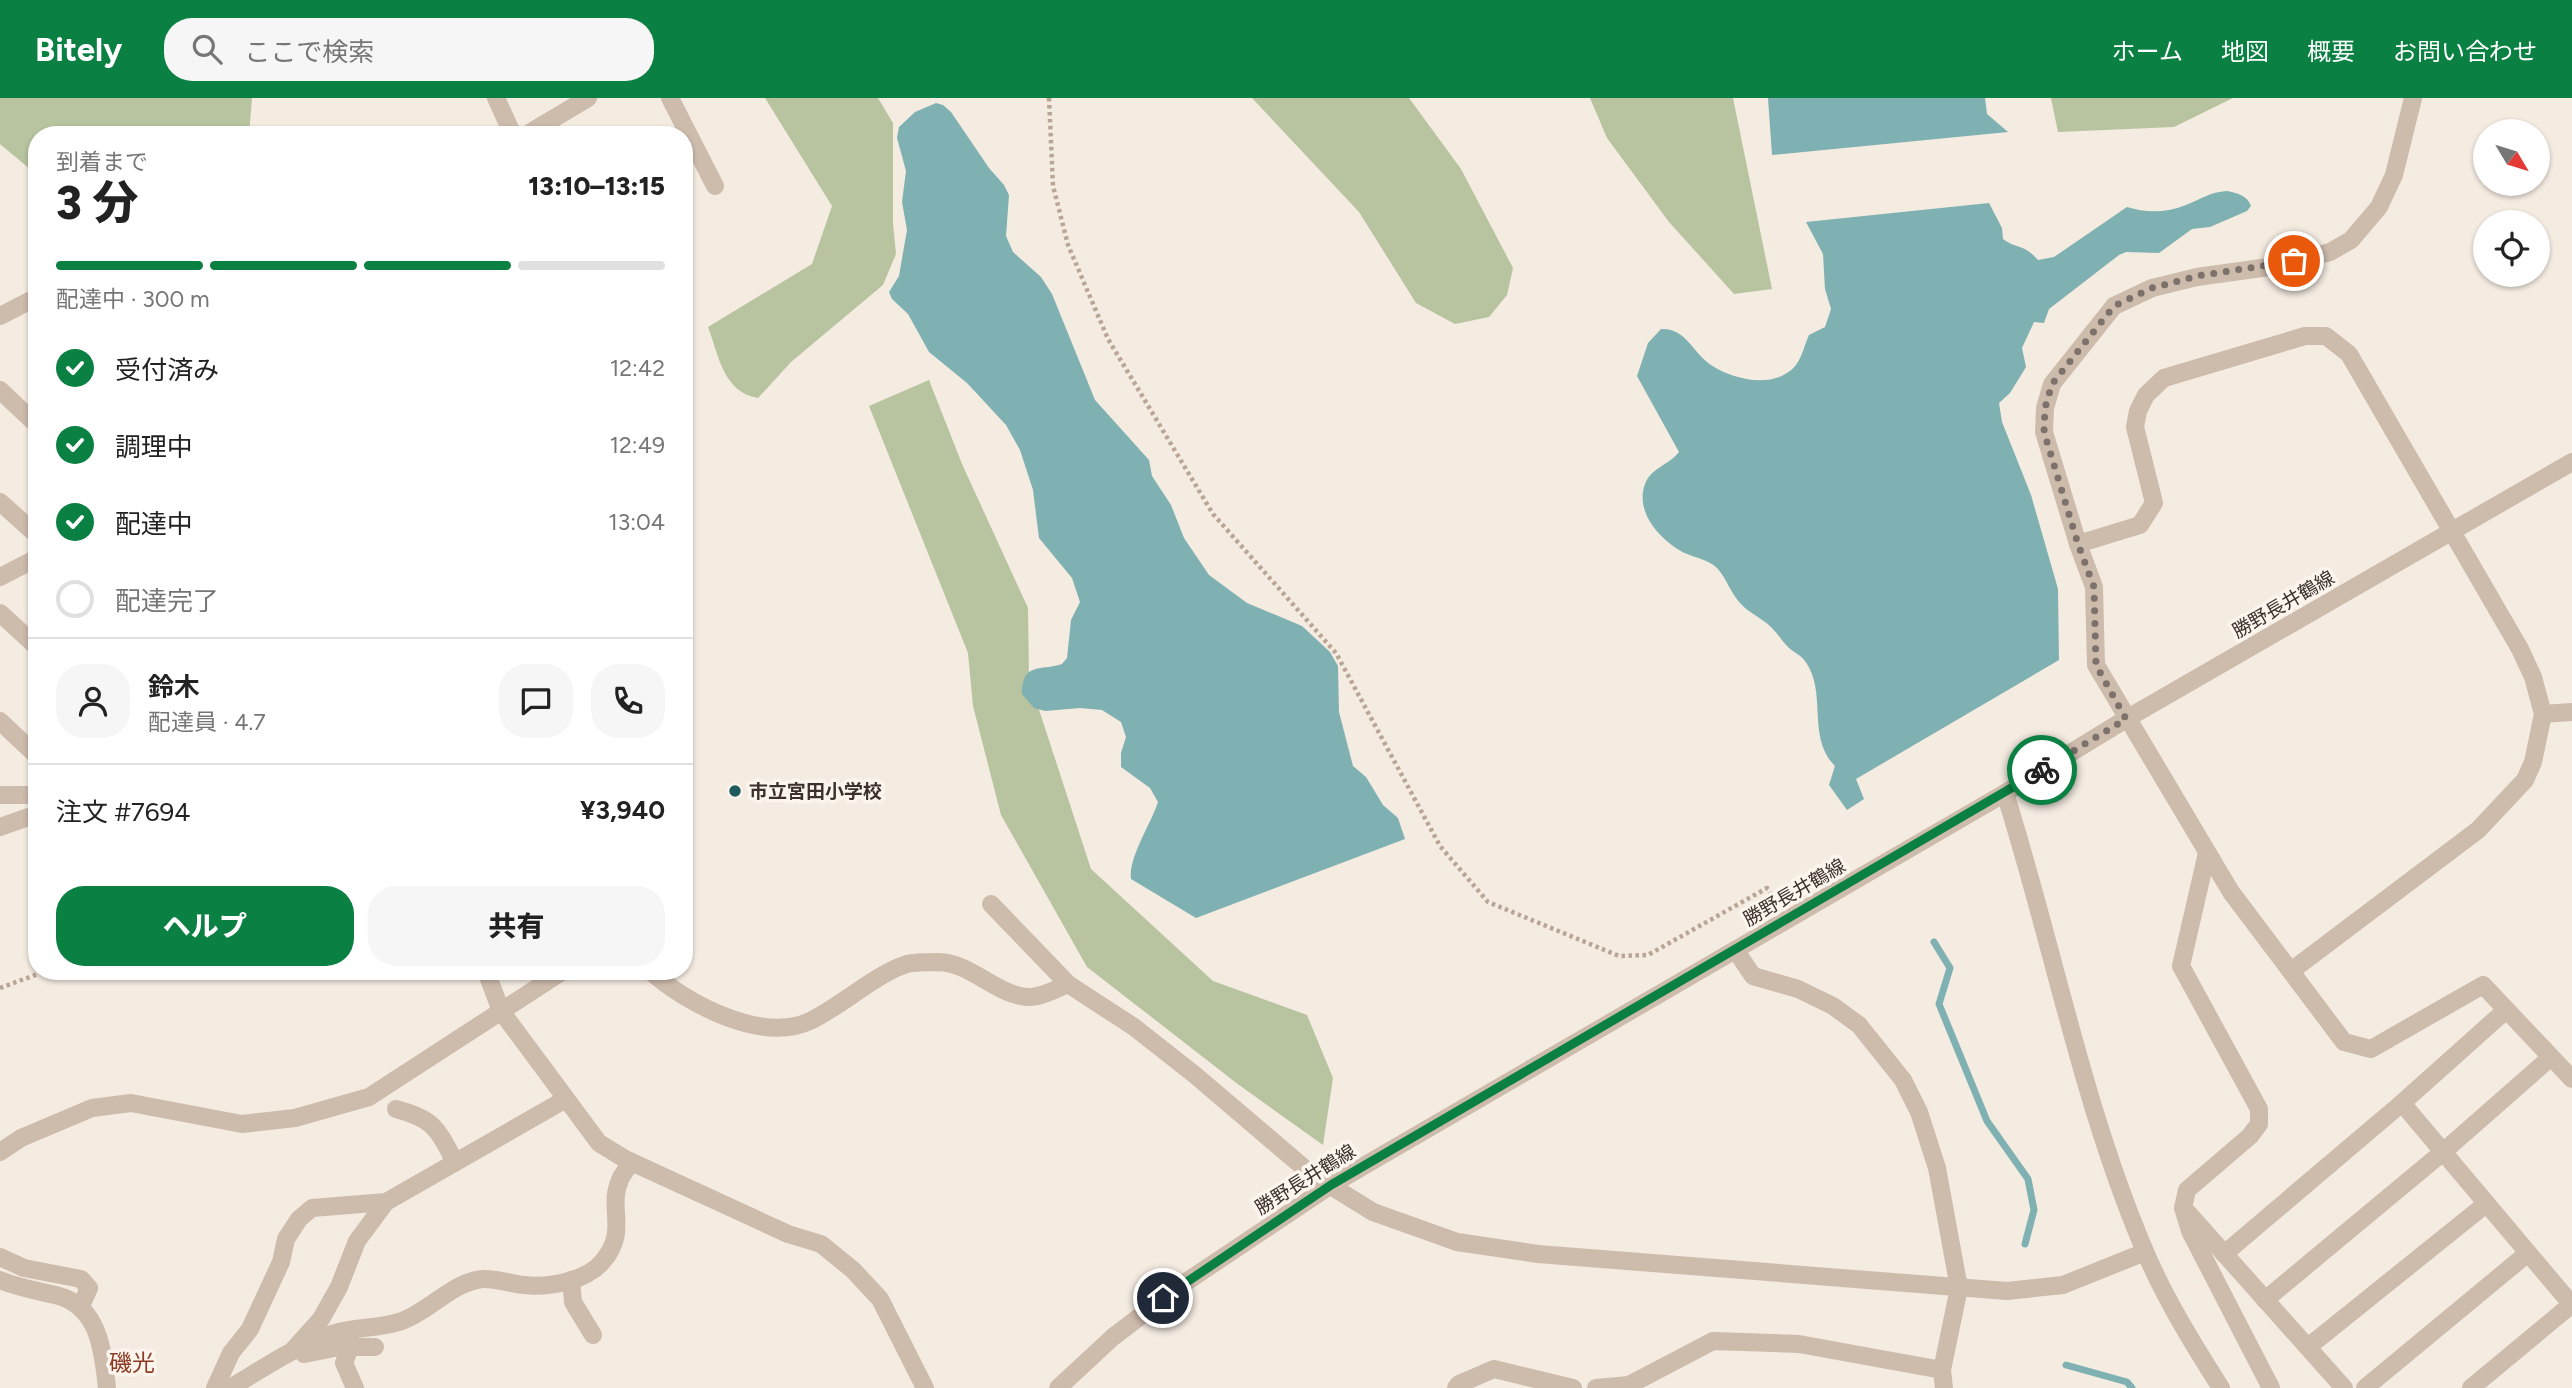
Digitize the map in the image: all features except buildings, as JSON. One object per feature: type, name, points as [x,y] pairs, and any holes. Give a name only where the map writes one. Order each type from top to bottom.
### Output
[{"type":"street","points":[[496,98],[509,126]]},
{"type":"street","points":[[541,126],[588,98]]},
{"type":"street","points":[[670,98],[684,126]]},
{"type":"street","points":[[2413,98],[2394,176],[2379,207],[2351,240],[2330,252],[2287,263],[2197,276],[2152,288],[2114,306],[2052,384],[2045,408],[2044,432],[2094,587],[2096,665],[2231,892],[2344,1042],[2371,1049],[2483,985],[2572,1079]]},
{"type":"street","points":[[693,143],[715,186]]},
{"type":"street","points":[[0,316],[28,301]]},
{"type":"street","points":[[2078,544],[2140,524],[2154,503],[2135,427],[2138,411],[2146,395],[2164,378],[2305,336],[2326,336],[2349,354],[2520,649],[2533,677],[2543,714],[2533,762],[2525,780],[2478,830],[2291,971]]},
{"type":"street","points":[[0,390],[28,416]]},
{"type":"street","name":"勝野長井鶴線","points":[[1058,1388],[1113,1337],[1180,1286],[1331,1185],[1736,951],[2126,719],[2572,462]]},
{"type":"street","points":[[0,502],[28,528]]},
{"type":"street","points":[[0,577],[28,563]]},
{"type":"street","points":[[0,613],[28,639]]},
{"type":"street","points":[[2543,714],[2572,712]]},
{"type":"street","points":[[0,721],[28,747]]},
{"type":"street","points":[[2005,793],[2027,861],[2095,1114],[2145,1252],[2199,1353],[2221,1388]]},
{"type":"street","points":[[0,795],[28,795]]},
{"type":"street","points":[[0,827],[28,817]]},
{"type":"street","points":[[2207,853],[2181,966],[2259,1109],[2259,1124],[2250,1136],[2187,1190],[2183,1208],[2195,1242],[2271,1388]]},
{"type":"street","points":[[991,904],[1068,984],[1133,1027],[1195,1075],[1310,1173],[1373,1212],[1457,1242],[1538,1254],[2007,1291],[2063,1285],[2145,1252]]},
{"type":"street","points":[[1596,1388],[1629,1385],[1713,1341],[1799,1344],[1943,1379],[1959,1288],[1937,1168],[1919,1112],[1903,1080],[1859,1025],[1833,1006],[1798,989],[1753,976],[1736,951]]},
{"type":"street","points":[[662,980],[685,998],[731,1018],[786,1028],[809,1022],[907,964],[940,962],[961,967],[1006,990],[1028,997],[1068,984]]},
{"type":"street","points":[[489,980],[501,1011],[599,1143],[631,1162],[788,1234],[821,1244],[853,1270],[880,1299],[925,1388]]},
{"type":"street","points":[[0,1152],[21,1138],[92,1108],[131,1103],[242,1124],[295,1118],[369,1097],[549,980]]},
{"type":"street","points":[[2224,1254],[2402,1103],[2506,1010]]},
{"type":"street","points":[[2265,1300],[2443,1152],[2551,1057]]},
{"type":"street","points":[[290,1354],[321,1319],[339,1287],[357,1241],[386,1202],[566,1099]]},
{"type":"street","points":[[2402,1103],[2572,1305],[2471,1388]]},
{"type":"street","points":[[396,1109],[421,1115],[439,1133],[455,1162]]},
{"type":"street","points":[[230,1388],[290,1354],[336,1333],[401,1321],[432,1306],[464,1284],[484,1279],[527,1286],[585,1276],[603,1263],[617,1239],[616,1200],[619,1181],[631,1162]]},
{"type":"street","points":[[215,1388],[231,1353],[250,1329],[281,1262],[286,1239],[299,1219],[312,1208],[386,1202]]},
{"type":"street","points":[[2308,1347],[2486,1203]]},
{"type":"street","points":[[2183,1208],[2344,1388]]},
{"type":"street","points":[[2365,1388],[2528,1253]]},
{"type":"street","points":[[0,1257],[24,1268],[81,1279],[89,1288],[80,1308]]},
{"type":"street","points":[[0,1280],[62,1297],[80,1308],[94,1326],[103,1345],[107,1388]]},
{"type":"street","points":[[571,1280],[573,1302],[593,1335]]},
{"type":"street","points":[[290,1354],[312,1354],[340,1347],[375,1347]]},
{"type":"street","points":[[351,1347],[344,1363],[355,1388]]},
{"type":"street","points":[[1456,1388],[1459,1384],[1494,1369],[1573,1388]]},
{"type":"path","points":[[1049,98],[1053,186],[1068,245],[1108,339],[1213,514],[1336,653],[1440,845],[1488,902],[1619,956],[1648,956],[1767,888],[1786,921]]},
{"type":"path","points":[[0,988],[28,978]]},
{"type":"green space","points":[[0,98],[252,98],[250,126],[28,126],[28,167],[0,144]]},
{"type":"green space","points":[[765,98],[878,98],[893,123],[893,223],[896,254],[883,285],[791,362],[758,398],[746,394],[730,381],[719,361],[708,327],[812,264],[832,206]]},
{"type":"green space","points":[[1252,98],[1409,98],[1461,169],[1513,268],[1507,295],[1489,317],[1455,324],[1416,303],[1359,212]]},
{"type":"green space","points":[[1590,98],[1733,98],[1772,289],[1734,294],[1669,222],[1607,138]]},
{"type":"green space","points":[[2051,98],[2233,98],[2174,127],[2058,132]]},
{"type":"green space","points":[[929,380],[962,464],[1028,608],[1029,679],[1091,869],[1213,981],[1307,1015],[1333,1078],[1323,1145],[1239,1085],[1087,967],[1001,815],[973,706],[968,653],[869,406]]},
{"type":"water","points":[[1768,98],[1985,98],[1987,114],[2008,132],[1772,155]]},
{"type":"water","points":[[936,103],[951,112],[989,168],[1004,185],[1009,195],[1006,236],[1013,252],[1041,277],[1052,294],[1095,400],[1149,460],[1152,476],[1171,505],[1184,538],[1209,575],[1247,603],[1302,626],[1330,652],[1338,666],[1339,712],[1353,766],[1366,777],[1383,805],[1398,818],[1405,839],[1196,918],[1131,879],[1136,851],[1158,802],[1150,788],[1121,767],[1121,753],[1126,737],[1121,722],[1102,710],[1080,708],[1045,711],[1034,708],[1022,694],[1025,677],[1029,672],[1062,664],[1067,658],[1071,620],[1080,602],[1072,578],[1039,538],[1033,490],[1020,450],[1006,425],[967,383],[929,352],[908,314],[892,299],[889,292],[899,276],[907,230],[902,202],[906,171],[897,138],[899,127],[915,112]]},
{"type":"water","points":[[2227,191],[2244,197],[2251,206],[2247,211],[2210,227],[2192,229],[2159,253],[2126,252],[2119,255],[2049,309],[2044,323],[2034,322],[2022,348],[2026,367],[2010,393],[1999,403],[2002,422],[2031,495],[2058,589],[2059,660],[1856,779],[1864,799],[1847,810],[1829,785],[1835,766],[1821,742],[1815,686],[1805,661],[1788,647],[1773,629],[1741,604],[1717,568],[1671,545],[1656,531],[1646,513],[1643,504],[1645,484],[1656,470],[1679,452],[1637,376],[1648,343],[1661,329],[1670,330],[1683,337],[1704,360],[1731,375],[1766,380],[1788,373],[1798,362],[1809,335],[1825,327],[1831,309],[1825,289],[1823,254],[1806,222],[1989,203],[2002,228],[2003,239],[2028,251],[2038,260],[2054,257],[2127,207],[2164,211]]},
{"type":"waterway","points":[[1934,942],[1950,968],[1939,1004],[1987,1121],[2028,1179],[2034,1210],[2025,1244]]},
{"type":"waterway","points":[[2066,1365],[2127,1382],[2132,1388]]},
{"type":"way so far","points":[[2042,770],[2126,719],[2096,665],[2094,587],[2044,432],[2045,408],[2052,384],[2114,306],[2152,288],[2197,276],[2276,266],[2294,261]]},
{"type":"place","name":"市立宮田小学校","points":[[735,791]]},
{"type":"district","name":"磯光","points":[[132,1363]]},
{"type":"route","points":[[1163,1298],[1331,1185],[2042,770]]}]
